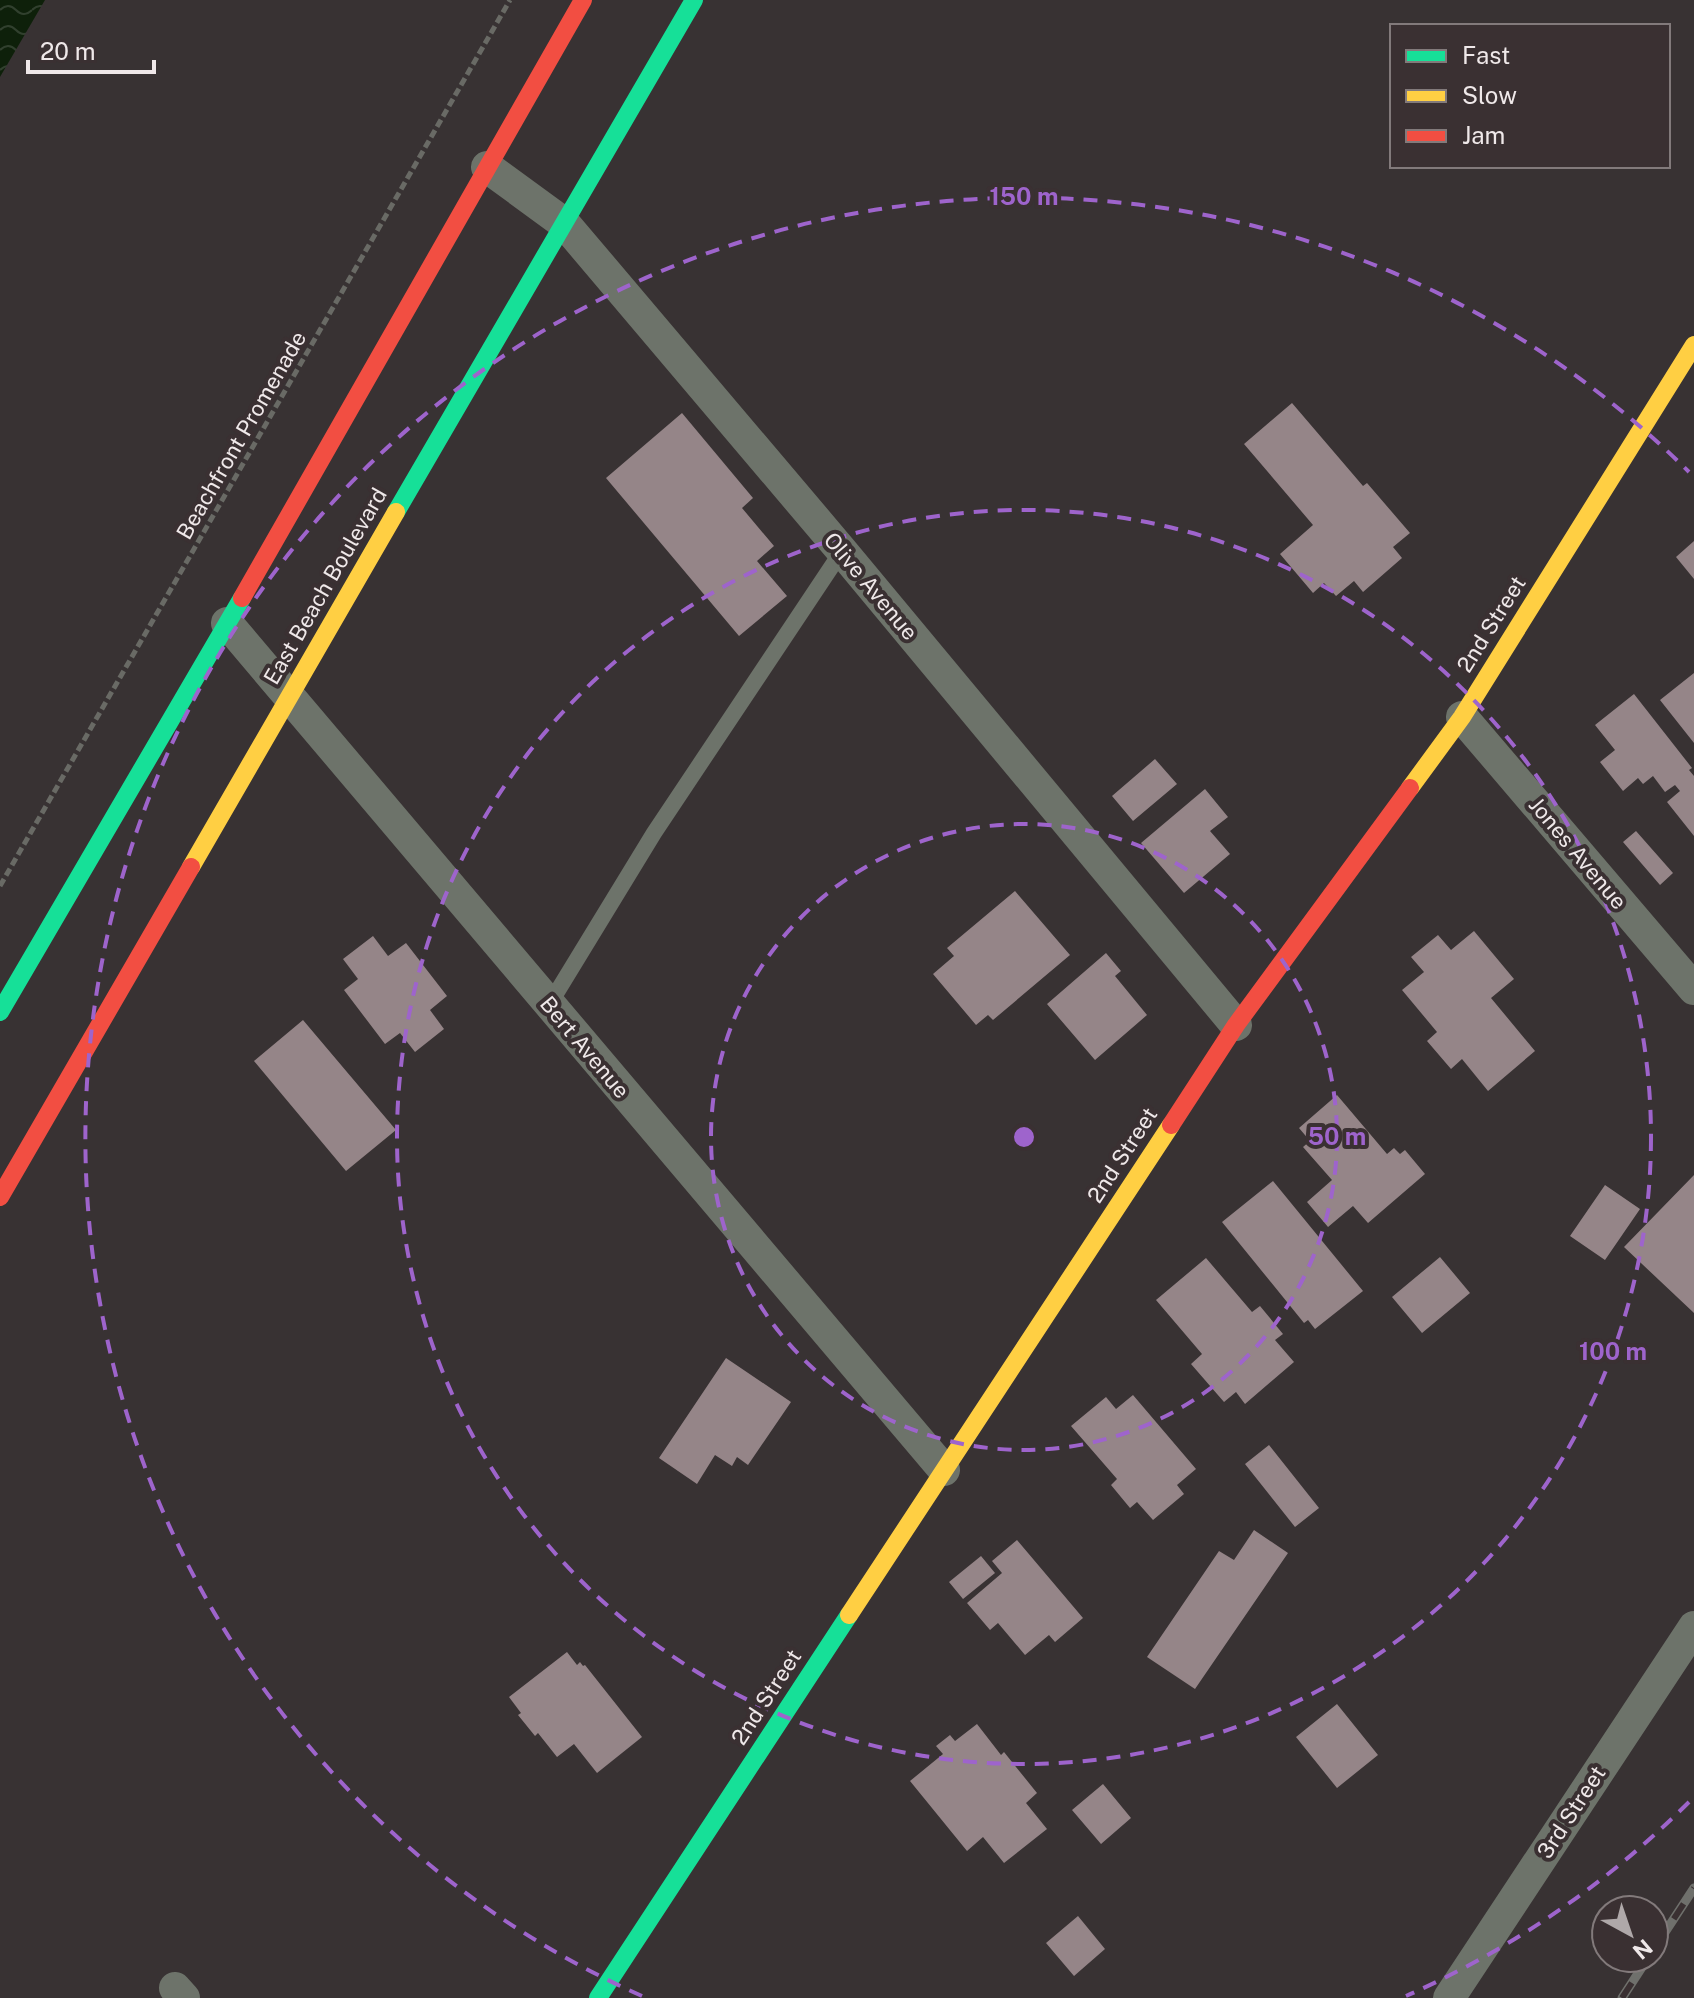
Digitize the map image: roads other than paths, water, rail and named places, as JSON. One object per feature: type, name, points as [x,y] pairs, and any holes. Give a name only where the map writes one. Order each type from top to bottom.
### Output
[{"type":"main road","points":[[0,1012],[227,623],[583,0]]},
{"type":"main road","name":"East Beach Boulevard","points":[[0,1197],[694,0]]},
{"type":"main road","name":"2nd Street","points":[[598,1998],[1236,1025],[1462,717],[1694,345]]},
{"type":"street","name":"Olive Avenue","points":[[487,167],[565,224],[1236,1025]]},
{"type":"street","name":"Bert Avenue","points":[[227,623],[944,1470]]},
{"type":"street","name":"Jones Avenue","points":[[1462,717],[1694,989]]},
{"type":"street","name":"3rd Street","points":[[1449,1998],[1694,1627]]},
{"type":"lane","points":[[549,1005],[654,833],[842,551]]},
{"type":"water","points":[[0,0],[45,0],[0,77]]},
{"type":"railway","points":[[1670,1925],[1694,1888]]},
{"type":"railway","points":[[1622,1998],[1638,1974]]}]
